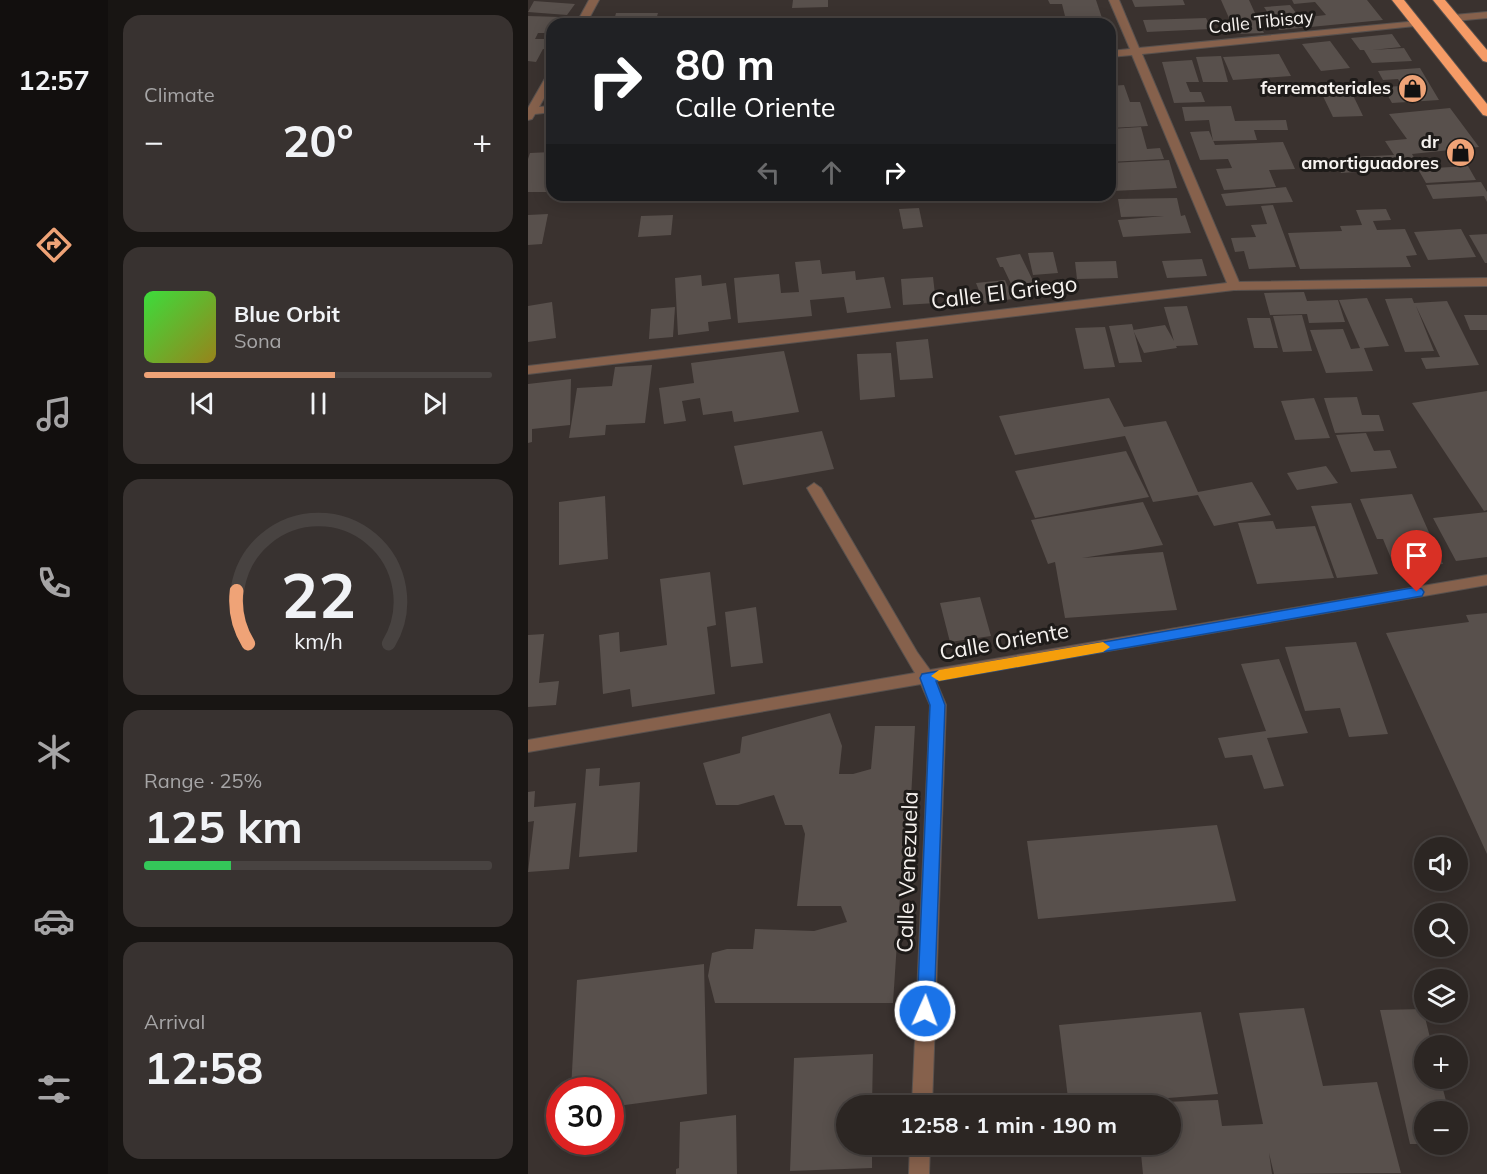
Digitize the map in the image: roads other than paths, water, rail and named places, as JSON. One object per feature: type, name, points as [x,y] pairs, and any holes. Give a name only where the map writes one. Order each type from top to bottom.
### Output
[{"type":"highway","points":[[1398,0],[1487,112]]},
{"type":"highway","points":[[1439,0],[1487,58]]},
{"type":"street","points":[[584,18],[594,0]]},
{"type":"street","points":[[1114,0],[1138,52],[1234,285]]},
{"type":"street","points":[[1454,18],[1487,15]]},
{"type":"street","name":"Calle Tibisay","points":[[1116,54],[1415,23]]},
{"type":"street","points":[[529,113],[546,85]]},
{"type":"street","points":[[529,113],[546,110]]},
{"type":"street","name":"Calle El Griego","points":[[528,370],[1234,285],[1487,282]]},
{"type":"street","name":"Calle Venezuela","points":[[814,488],[911,656],[927,678],[938,705],[922,1095]]},
{"type":"street","name":"Calle Oriente","points":[[528,746],[1487,580]]},
{"type":"street","points":[[919,1174],[920,1155]]},
{"type":"place","name":"ferremateriales","points":[[1412,88]]},
{"type":"place","name":"dr amortiguadores","points":[[1460,152]]}]
